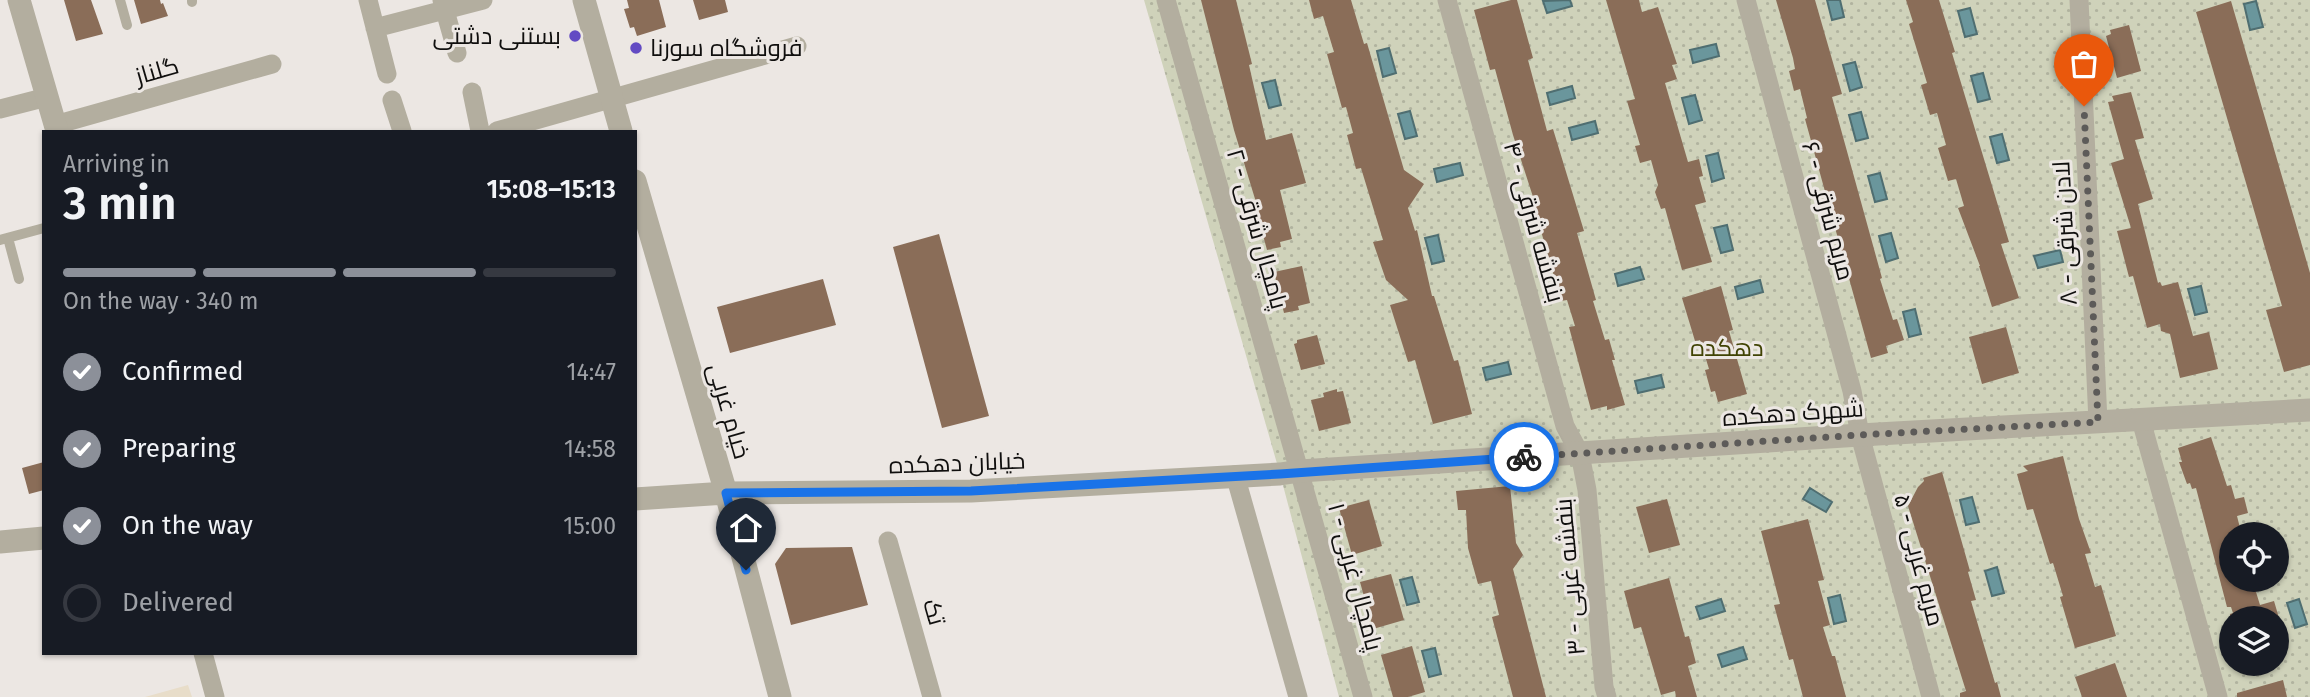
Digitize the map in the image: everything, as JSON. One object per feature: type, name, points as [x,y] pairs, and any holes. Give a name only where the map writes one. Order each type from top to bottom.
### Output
[{"type":"street","points":[[19,0],[56,128]]},
{"type":"street","points":[[368,0],[387,74]]},
{"type":"street","points":[[375,28],[443,5],[483,0]]},
{"type":"street","points":[[584,0],[621,130]]},
{"type":"street","name":"پامچال شرقی - ۲","points":[[1166,0],[1290,472]]},
{"type":"street","name":"بنفشه شرقی - ۴","points":[[1447,0],[1565,426],[1580,454]]},
{"type":"street","name":"مریم شرقی - ۶","points":[[1746,0],[1852,391],[1860,435]]},
{"type":"street","name":"لادن شرقی - ۸","points":[[2079,0],[2098,422]]},
{"type":"street","points":[[443,5],[457,53]]},
{"type":"street","points":[[501,130],[797,46]]},
{"type":"street","name":"گلناز","points":[[56,128],[272,64]]},
{"type":"street","points":[[472,92],[480,130]]},
{"type":"street","points":[[0,109],[47,97]]},
{"type":"street","points":[[392,100],[402,130]]},
{"type":"street","name":"خیام غربی","points":[[637,188],[726,493],[780,697]]},
{"type":"street","name":"شهرک دهکده","points":[[1290,472],[1860,435],[2310,410]]},
{"type":"street","points":[[2141,420],[2218,697]]},
{"type":"street","name":"مریم غربی - ۵","points":[[1860,435],[1931,697]]},
{"type":"street","name":"بنفشه غربی - ۳","points":[[1580,454],[1587,490],[1607,697]]},
{"type":"street","name":"خیابان دهکده","points":[[637,499],[726,493],[971,491],[1290,472]]},
{"type":"street","name":"پامچال غربی - ۱","points":[[1290,472],[1363,697]]},
{"type":"street","points":[[1235,475],[1298,697]]},
{"type":"street","points":[[0,542],[42,538]]},
{"type":"street","name":"تک","points":[[888,541],[932,697]]},
{"type":"street","points":[[204,655],[215,697]]},
{"type":"lane","points":[[120,0],[127,25]]},
{"type":"lane","points":[[19,279],[4,239],[42,229]]},
{"type":"shaded area","points":[[188,685],[192,697],[145,697]]},
{"type":"green space","name":"دهکده","points":[[1144,0],[2310,0],[2310,697],[1339,697],[1280,474]]},
{"type":"water","points":[[1570,0],[1572,6],[1547,13],[1543,1]]},
{"type":"water","points":[[1827,0],[1840,0],[1844,17],[1832,20]]},
{"type":"water","points":[[2256,1],[2263,27],[2250,30],[2244,4]]},
{"type":"water","points":[[1970,8],[1977,34],[1965,37],[1958,11]]},
{"type":"water","points":[[1716,44],[1719,56],[1693,63],[1690,50]]},
{"type":"water","points":[[1389,48],[1396,73],[1383,77],[1377,51]]},
{"type":"water","points":[[1855,62],[1862,87],[1850,91],[1843,65]]},
{"type":"water","points":[[1983,73],[1990,99],[1978,102],[1971,76]]},
{"type":"water","points":[[1275,80],[1281,105],[1269,108],[1262,83]]},
{"type":"water","points":[[1572,86],[1575,98],[1550,105],[1547,93]]},
{"type":"water","points":[[1695,95],[1702,120],[1689,124],[1682,98]]},
{"type":"water","points":[[1410,111],[1417,136],[1405,139],[1398,114]]},
{"type":"water","points":[[1861,112],[1868,138],[1856,141],[1849,115]]},
{"type":"water","points":[[1595,121],[1598,133],[1572,140],[1569,128]]},
{"type":"water","points":[[2002,134],[2009,160],[1997,163],[1990,137]]},
{"type":"water","points":[[1718,153],[1724,178],[1712,182],[1706,156]]},
{"type":"water","points":[[1460,163],[1463,175],[1437,182],[1434,169]]},
{"type":"water","points":[[1880,173],[1887,199],[1875,202],[1868,176]]},
{"type":"water","points":[[1727,225],[1733,250],[1721,253],[1714,228]]},
{"type":"water","points":[[1891,233],[1898,258],[1886,262],[1879,236]]},
{"type":"water","points":[[1438,235],[1444,261],[1432,264],[1425,238]]},
{"type":"water","points":[[2060,250],[2063,262],[2038,268],[2034,256]]},
{"type":"water","points":[[1640,267],[1644,279],[1618,286],[1615,274]]},
{"type":"water","points":[[1760,280],[1763,292],[1738,299],[1735,287]]},
{"type":"water","points":[[2201,286],[2207,312],[2195,315],[2188,289]]},
{"type":"water","points":[[1915,309],[1921,334],[1909,337],[1903,312]]},
{"type":"water","points":[[1508,362],[1511,374],[1486,380],[1483,368]]},
{"type":"water","points":[[1661,375],[1664,387],[1638,393],[1635,381]]},
{"type":"water","points":[[1810,488],[1832,502],[1826,512],[1803,499]]},
{"type":"water","points":[[1972,497],[1979,522],[1966,525],[1960,500]]},
{"type":"water","points":[[1997,567],[2004,593],[1992,596],[1985,571]]},
{"type":"water","points":[[1412,577],[1419,602],[1407,605],[1400,580]]},
{"type":"water","points":[[1840,595],[1846,621],[1834,624],[1828,598]]},
{"type":"water","points":[[1721,599],[1725,611],[1700,619],[1696,607]]},
{"type":"water","points":[[2299,599],[2307,624],[2295,628],[2287,603]]},
{"type":"water","points":[[1743,647],[1747,659],[1722,667],[1718,655]]},
{"type":"water","points":[[1435,648],[1441,674],[1429,677],[1422,651]]},
{"type":"building","points":[[64,0],[91,0],[103,34],[76,41]]},
{"type":"building","points":[[134,0],[160,0],[168,16],[141,24]]},
{"type":"building","points":[[627,0],[659,0],[666,27],[637,36],[634,27],[630,28],[624,9],[629,8]]},
{"type":"building","points":[[693,0],[725,0],[728,12],[699,20]]},
{"type":"building","points":[[1201,0],[1236,0],[1252,64],[1249,65],[1266,140],[1292,133],[1306,183],[1280,190],[1292,239],[1280,242],[1281,247],[1267,250]]},
{"type":"building","points":[[1309,0],[1351,0],[1364,44],[1367,43],[1404,170],[1424,184],[1408,208],[1415,231],[1417,230],[1432,296],[1454,361],[1458,360],[1472,414],[1433,424],[1415,360],[1408,362],[1390,305],[1408,300],[1386,280],[1373,242],[1383,240],[1361,168],[1356,169],[1347,135],[1353,133],[1346,107],[1342,108],[1327,54],[1334,52],[1323,16],[1314,19]]},
{"type":"building","points":[[1517,0],[1533,58],[1528,60],[1547,131],[1553,129],[1584,231],[1577,233],[1596,300],[1593,301],[1605,340],[1609,339],[1615,360],[1612,360],[1625,405],[1607,410],[1607,406],[1591,410],[1569,327],[1575,326],[1567,300],[1561,301],[1495,69],[1490,70],[1474,10]]},
{"type":"building","points":[[1606,0],[1639,0],[1642,12],[1658,7],[1677,64],[1672,65],[1677,79],[1665,83],[1688,162],[1699,159],[1703,176],[1699,177],[1706,202],[1695,205],[1712,262],[1682,270],[1665,208],[1661,209],[1655,192],[1658,185],[1651,160],[1640,163],[1635,146],[1640,145],[1627,101],[1635,99]]},
{"type":"building","points":[[1776,0],[1815,0],[1842,94],[1832,97],[1882,278],[1880,279],[1893,320],[1897,319],[1904,340],[1886,346],[1888,353],[1871,358],[1805,119],[1807,118],[1800,89],[1794,91],[1789,71],[1795,69],[1793,58]]},
{"type":"building","points":[[1906,0],[1939,0],[1955,52],[1952,53],[2009,242],[2001,244],[2019,298],[1992,307],[1958,208],[1964,206],[1956,179],[1948,181],[1938,148],[1946,145],[1937,113],[1930,115],[1921,85],[1927,83],[1909,24],[1913,22]]},
{"type":"building","points":[[2231,1],[2310,273],[2310,365],[2284,372],[2266,310],[2282,306],[2196,12]]},
{"type":"building","points":[[2129,25],[2141,71],[2117,78],[2106,36],[2111,34],[2110,30]]},
{"type":"building","points":[[2131,92],[2144,138],[2135,140],[2153,199],[2138,204],[2158,283],[2162,286],[2178,282],[2193,336],[2209,332],[2218,369],[2180,378],[2170,334],[2161,331],[2160,324],[2147,328],[2133,276],[2129,277],[2117,231],[2131,228],[2111,163],[2124,159],[2108,102],[2114,101],[2112,96]]},
{"type":"building","points":[[939,234],[989,416],[942,428],[893,247]]},
{"type":"building","points":[[1302,266],[1310,303],[1298,306],[1299,310],[1284,313],[1274,272]]},
{"type":"building","points":[[823,279],[836,325],[730,353],[717,307]]},
{"type":"building","points":[[1721,286],[1733,330],[1729,331],[1747,394],[1718,402],[1715,391],[1711,392],[1705,370],[1709,369],[1700,340],[1695,341],[1682,298]]},
{"type":"building","points":[[2006,327],[2019,373],[1982,384],[1969,337]]},
{"type":"building","points":[[1317,335],[1325,364],[1301,370],[1294,344],[1297,340]]},
{"type":"building","points":[[1337,389],[1337,392],[1343,391],[1351,423],[1319,431],[1311,400],[1324,397],[1323,393]]},
{"type":"building","points":[[2211,437],[2227,486],[2231,485],[2235,499],[2244,497],[2248,513],[2237,516],[2238,522],[2219,522],[2219,576],[2196,488],[2192,489],[2190,483],[2187,484],[2179,462],[2182,462],[2178,448]]},
{"type":"building","points":[[2063,456],[2091,553],[2085,554],[2095,587],[2101,585],[2116,636],[2075,648],[2053,563],[2050,564],[2033,509],[2027,510],[2017,474],[2028,471],[2023,466]]},
{"type":"building","points":[[42,463],[42,491],[29,494],[22,468]]},
{"type":"building","points":[[1942,472],[1970,571],[1968,572],[1976,600],[1971,601],[2001,697],[1960,697],[1960,693],[1966,691],[1908,506],[1924,481],[1923,478]]},
{"type":"building","points":[[1510,486],[1516,543],[1523,555],[1513,569],[1546,697],[1513,697],[1492,617],[1499,615],[1491,581],[1478,584],[1468,548],[1466,510],[1458,510],[1456,491]]},
{"type":"building","points":[[1667,499],[1680,545],[1649,553],[1636,507]]},
{"type":"building","points":[[1369,500],[1382,546],[1352,555],[1339,508]]},
{"type":"building","points":[[1808,519],[1824,580],[1818,581],[1830,625],[1823,627],[1832,656],[1835,656],[1846,697],[1803,697],[1793,659],[1789,660],[1774,605],[1780,604],[1761,531]]},
{"type":"building","points":[[852,547],[868,605],[791,625],[775,564],[786,548]]},
{"type":"building","points":[[1391,574],[1404,620],[1373,629],[1360,582]]},
{"type":"building","points":[[1669,578],[1685,637],[1689,636],[1696,663],[1688,666],[1697,697],[1676,697],[1675,691],[1661,695],[1641,627],[1634,629],[1624,591]]},
{"type":"building","points":[[2223,592],[2256,592],[2260,605],[2274,601],[2275,606],[2227,606]]},
{"type":"building","points":[[1412,646],[1425,692],[1408,697],[1393,697],[1381,655]]},
{"type":"building","points":[[2115,663],[2127,697],[2082,697],[2075,677]]},
{"type":"building","points":[[2283,680],[2287,697],[2237,697],[2237,693]]},
{"type":"way so far","points":[[1524,457],[2098,422],[2084,106]]},
{"type":"place","name":"بستنی دشتی","points":[[575,36]]},
{"type":"place","name":"فروشگاه سورنا","points":[[636,48]]},
{"type":"route","points":[[746,570],[726,493],[971,491],[1524,457]]}]
